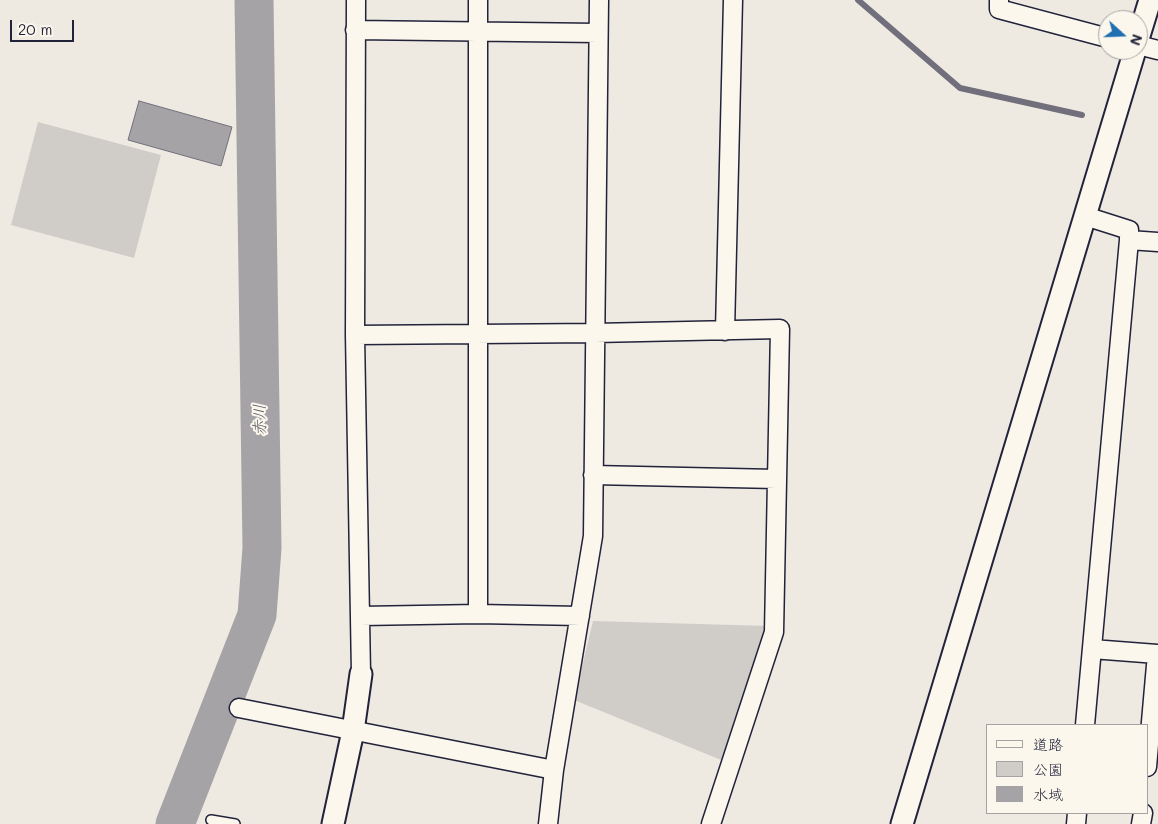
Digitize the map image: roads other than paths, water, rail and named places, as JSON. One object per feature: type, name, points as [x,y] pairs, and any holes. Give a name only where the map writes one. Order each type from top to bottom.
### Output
[{"type":"street","points":[[333,824],[353,731],[361,674],[355,335],[356,0]]},
{"type":"street","points":[[478,0],[478,614]]},
{"type":"street","points":[[548,824],[554,770],[592,536],[598,0]]},
{"type":"street","points":[[724,331],[733,0]]},
{"type":"street","points":[[999,0],[999,9],[1098,35]]},
{"type":"street","points":[[355,30],[598,33]]},
{"type":"street","points":[[902,824],[1132,60]]},
{"type":"street","points":[[1085,216],[1129,230],[1085,724]]},
{"type":"street","points":[[1129,240],[1158,242]]},
{"type":"street","points":[[355,335],[595,334],[780,329],[774,632],[711,824]]},
{"type":"street","points":[[593,475],[776,479]]},
{"type":"street","points":[[361,616],[478,614],[580,616]]},
{"type":"street","points":[[1092,649],[1157,654],[1148,756]]},
{"type":"street","points":[[238,708],[554,770]]},
{"type":"lane","points":[[211,820],[235,824]]},
{"type":"water","points":[[139,101],[232,127],[221,166],[128,140]]},
{"type":"waterway","name":"赤川","points":[[175,824],[257,615],[262,548],[254,0]]},
{"type":"waterway","points":[[858,0],[960,88],[1082,115]]}]
